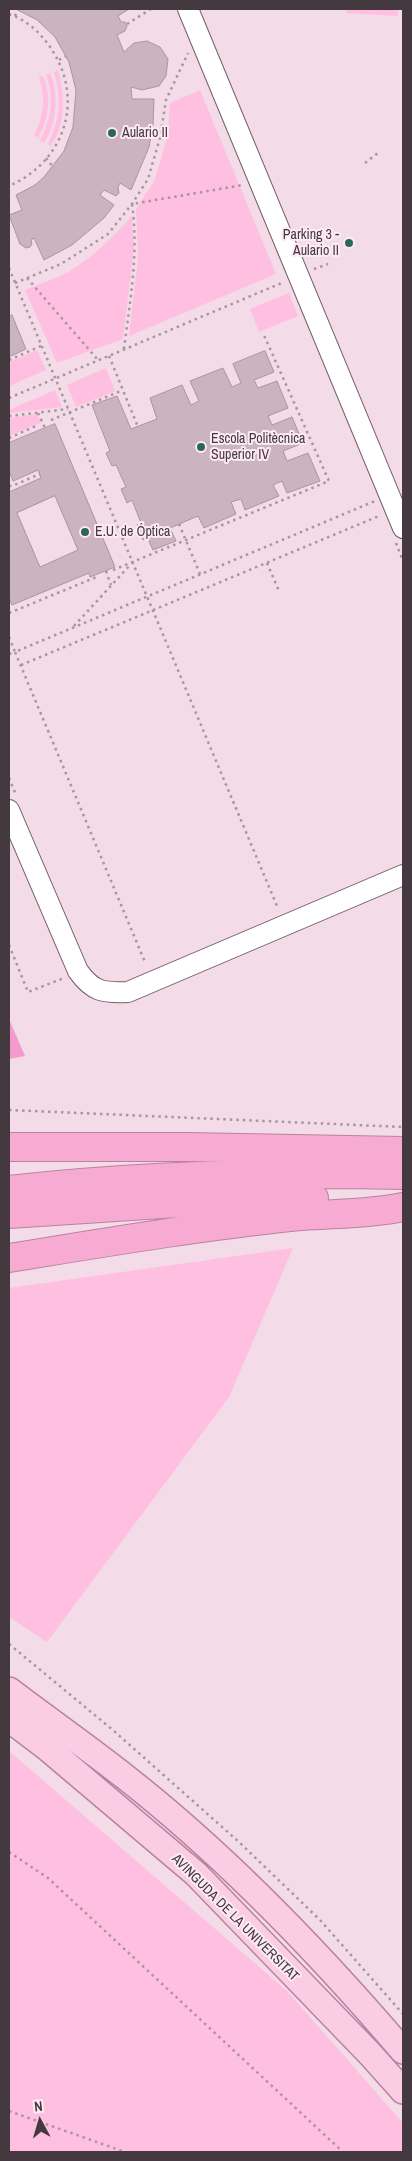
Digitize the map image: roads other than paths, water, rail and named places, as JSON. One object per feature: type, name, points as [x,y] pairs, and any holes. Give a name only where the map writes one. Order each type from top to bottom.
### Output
[{"type":"highway","points":[[9,1147],[167,1147],[403,1151]]},
{"type":"highway","points":[[9,1190],[191,1177],[332,1173],[403,1175]]},
{"type":"highway","points":[[9,1214],[223,1200],[317,1198],[403,1200]]},
{"type":"highway","points":[[9,1258],[140,1236],[292,1216],[381,1212],[403,1207]]},
{"type":"main road","name":"AVINGUDA DE LA UNIVERSITAT","points":[[9,1690],[125,1776],[208,1848],[282,1920],[403,2051]]},
{"type":"main road","name":"AVINGUDA DE LA UNIVERSITAT","points":[[9,1720],[46,1747],[196,1874],[370,2054],[403,2091]]},
{"type":"street","points":[[195,11],[403,528]]},
{"type":"street","points":[[14,807],[78,971],[86,982],[94,988],[106,992],[128,992],[403,875]]},
{"type":"street","points":[[380,2025],[403,2044]]},
{"type":"place","name":"Aulario II","points":[[112,133]]},
{"type":"place","name":"Parking 3 - Aulario II","points":[[349,243]]},
{"type":"place","name":"Escola Politècnica Superior IV","points":[[201,447]]},
{"type":"place","name":"E.U. de Óptica","points":[[85,532]]}]
